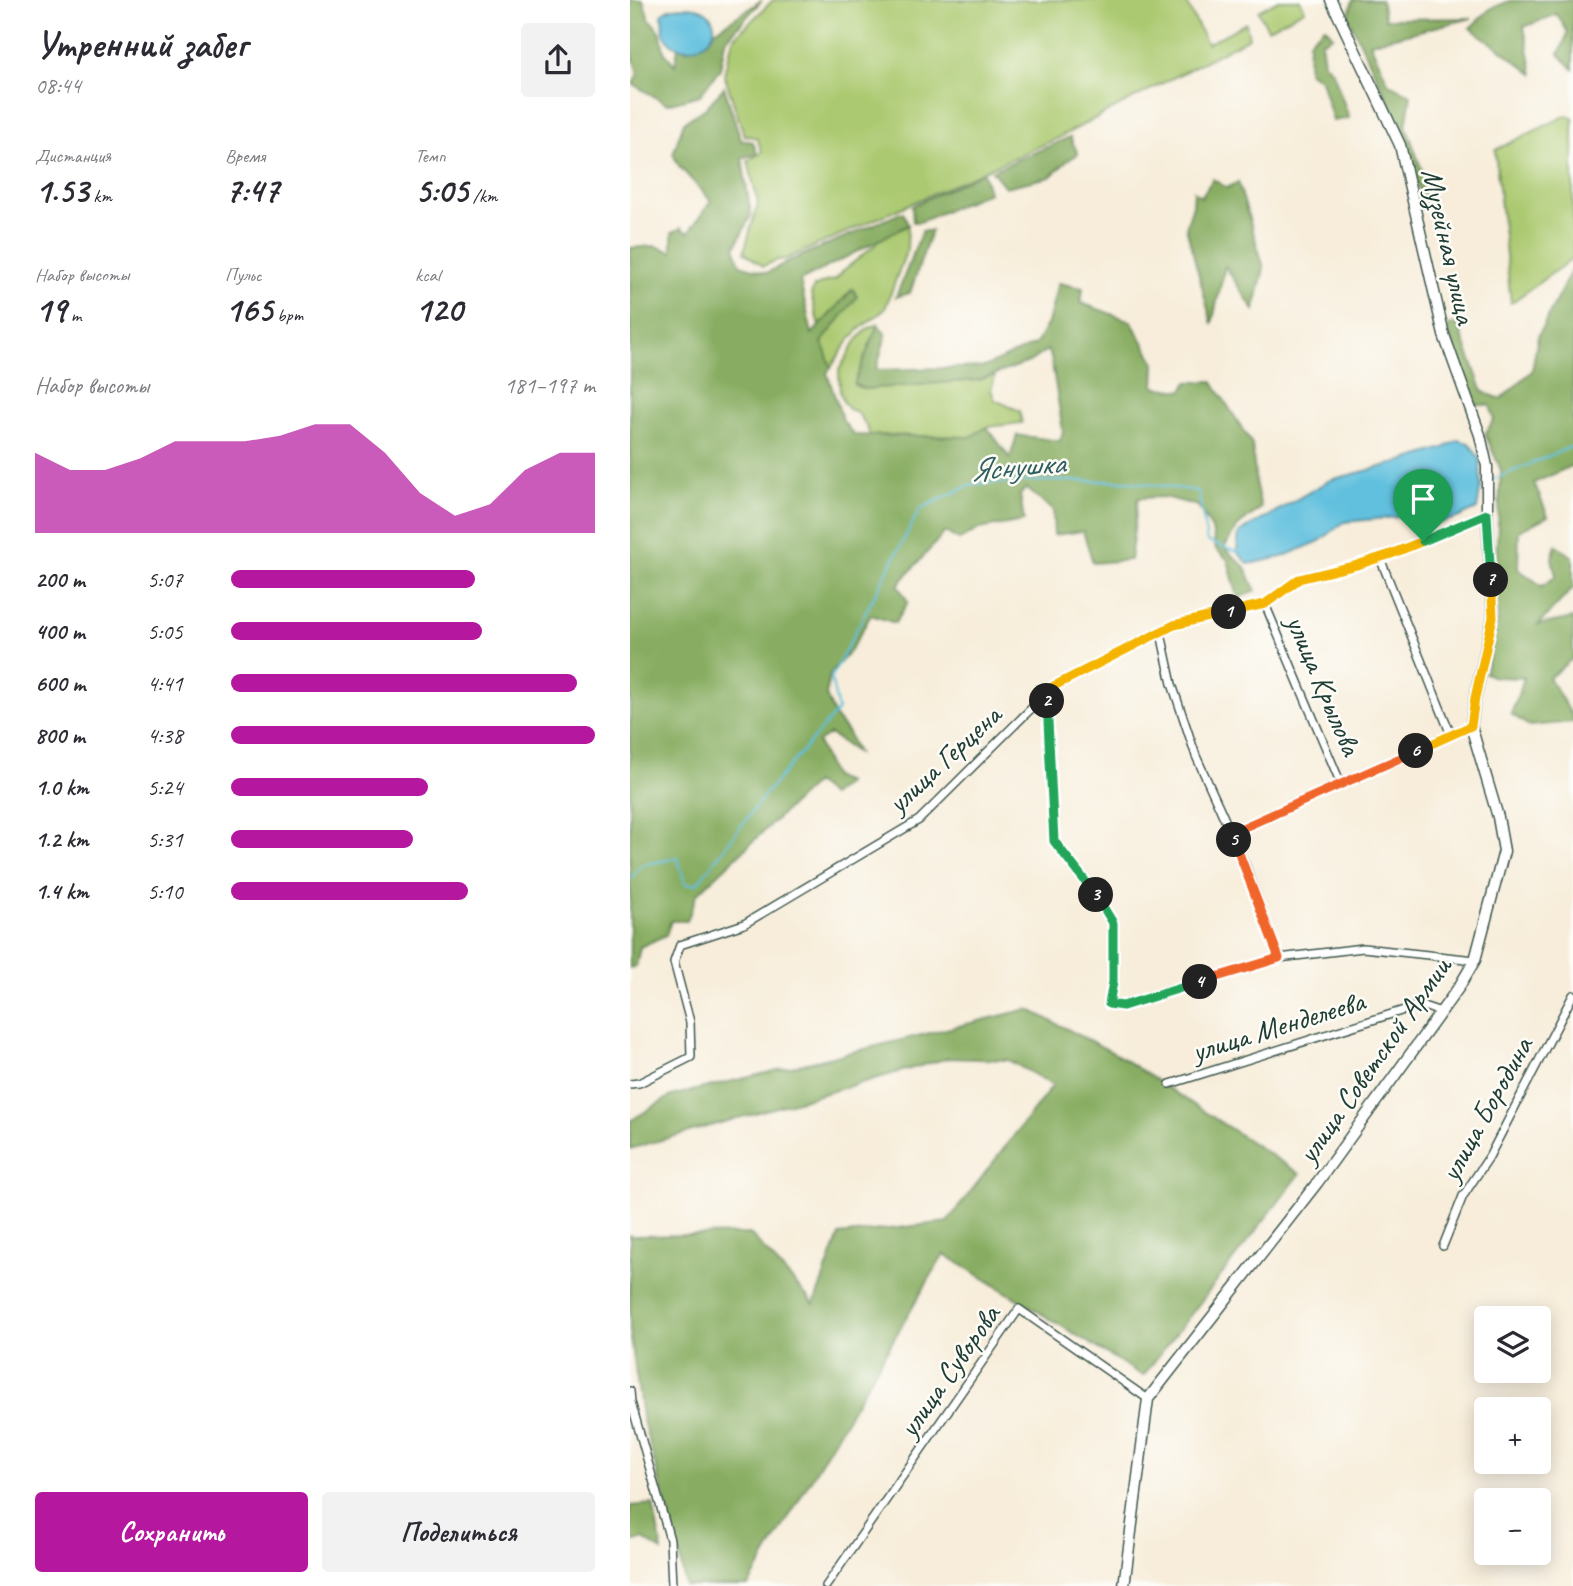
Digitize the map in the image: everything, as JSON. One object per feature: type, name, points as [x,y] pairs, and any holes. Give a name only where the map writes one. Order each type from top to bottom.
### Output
[{"type":"street","name":"Музейная улица","points":[[1331,0],[1400,145],[1444,335],[1480,435],[1487,466],[1487,514]]},
{"type":"street","name":"улица Герцена","points":[[630,1084],[639,1083],[691,1056],[690,1022],[674,962],[680,945],[744,924],[919,820],[1054,686],[1174,625],[1265,604],[1299,579],[1380,558],[1487,514]]},
{"type":"street","name":"улица Советской Армии","points":[[1148,1399],[1317,1183],[1460,987],[1475,960],[1504,851],[1498,817],[1471,726],[1493,617],[1487,514]]},
{"type":"street","points":[[1380,558],[1451,735]]},
{"type":"street","name":"улица Крылова","points":[[1265,604],[1341,784]]},
{"type":"street","points":[[1161,633],[1172,684],[1196,756],[1231,833],[1279,958]]},
{"type":"street","points":[[1046,694],[1054,841],[1091,888],[1113,923],[1113,982],[1109,1004],[1123,1006],[1279,958],[1363,948],[1475,960]]},
{"type":"street","points":[[1231,833],[1471,726]]},
{"type":"street","name":"улица Бородина","points":[[1443,1247],[1463,1196],[1489,1157],[1573,995]]},
{"type":"street","name":"улица Менделеева","points":[[1170,1084],[1420,1005],[1441,1012]]},
{"type":"street","name":"улица Суворова","points":[[826,1586],[1019,1309],[1148,1399]]},
{"type":"street","points":[[630,1391],[670,1540],[673,1586]]},
{"type":"street","points":[[1124,1586],[1148,1399]]},
{"type":"green space","points":[[630,0],[643,0],[649,18],[661,34],[664,52],[675,65],[678,47],[687,50],[708,40],[715,31],[762,0],[725,41],[720,69],[700,95],[667,104],[633,84],[638,73],[630,49]]},
{"type":"green space","points":[[773,0],[1189,0],[1186,2],[1207,44],[1246,23],[1249,38],[1058,138],[786,259],[763,266],[744,252],[758,203],[748,161],[762,152],[757,138],[744,135],[724,74],[733,39]]},
{"type":"green space","points":[[1278,0],[1300,0],[1305,10],[1268,29],[1258,11]]},
{"type":"green space","points":[[1353,0],[1381,0],[1385,19],[1472,18],[1370,43],[1389,84],[1411,95],[1406,126],[1433,201],[1423,201],[1392,108],[1348,17]]},
{"type":"green space","points":[[1571,0],[1573,69],[1559,54],[1568,33],[1557,14],[1524,27],[1533,74],[1470,28],[1490,9],[1509,1]]},
{"type":"green space","points":[[1325,27],[1333,36],[1321,42],[1324,63],[1333,72],[1349,118],[1333,121],[1321,80],[1308,71],[1309,41]]},
{"type":"green space","points":[[724,87],[741,140],[753,142],[757,154],[742,158],[751,215],[735,247],[740,265],[767,273],[903,212],[908,225],[800,281],[812,334],[853,289],[857,297],[822,342],[831,367],[827,373],[843,421],[854,435],[970,437],[987,427],[1010,458],[1017,435],[1060,441],[1063,431],[1051,357],[1047,350],[1029,362],[979,380],[864,389],[854,384],[878,324],[886,335],[876,370],[984,367],[1036,344],[1048,323],[1058,283],[1083,288],[1081,303],[1131,321],[1155,363],[1154,387],[1182,391],[1188,382],[1212,381],[1252,444],[1261,508],[1238,526],[1224,548],[1245,567],[1256,591],[1238,598],[1228,560],[1216,549],[1212,529],[1198,506],[1165,497],[1138,498],[1130,560],[1093,563],[1083,531],[1054,535],[1053,510],[1026,488],[1020,495],[1024,521],[979,529],[959,540],[945,532],[898,585],[908,602],[895,623],[871,615],[850,651],[830,674],[826,695],[835,717],[848,733],[857,753],[830,734],[818,742],[833,777],[847,783],[831,796],[815,783],[697,894],[687,921],[671,921],[666,935],[640,947],[636,966],[630,968],[630,248],[656,246],[672,252],[672,233],[681,228],[688,233],[711,201],[679,166],[673,154],[684,122],[706,108]]},
{"type":"green space","points":[[1567,115],[1573,118],[1573,258],[1511,303],[1495,150]]},
{"type":"green space","points":[[1070,137],[1078,154],[1050,177],[1005,187],[992,171]]},
{"type":"green space","points":[[983,172],[989,192],[920,222],[913,222],[912,206]]},
{"type":"green space","points":[[1213,179],[1227,188],[1238,182],[1264,268],[1254,310],[1225,266],[1212,324],[1186,227],[1194,191],[1201,197]]},
{"type":"green space","points":[[908,225],[907,249],[885,309],[853,336],[831,367],[822,342],[852,289],[819,327],[811,294],[814,287],[835,280],[875,245],[876,241]]},
{"type":"green space","points":[[922,231],[931,231],[910,293],[896,297]]},
{"type":"green space","points":[[1573,267],[1573,465],[1534,483],[1548,516],[1519,531],[1518,569],[1542,586],[1556,576],[1552,558],[1556,545],[1573,557],[1573,588],[1538,625],[1573,618],[1573,658],[1549,678],[1573,717],[1573,722],[1529,726],[1511,714],[1524,678],[1494,677],[1485,673],[1498,619],[1495,582],[1501,470],[1485,434],[1494,419],[1490,405],[1473,405],[1447,327],[1457,323],[1483,392],[1501,399],[1532,371],[1538,336]]},
{"type":"green space","points":[[878,324],[854,385],[864,389],[979,380],[995,375],[991,390],[995,400],[1020,411],[1022,423],[987,427],[970,437],[870,435],[857,412],[844,403],[840,392],[839,370],[856,341],[867,329]]},
{"type":"green space","points":[[1028,1009],[1116,1054],[1300,1174],[1143,1376],[944,1254],[748,1586],[685,1586],[680,1557],[642,1417],[630,1331],[630,1235],[750,1234],[814,1304],[839,1235],[947,1222],[1053,1085],[1008,1060],[948,1058],[630,1149],[630,1121],[671,1096]]},
{"type":"green space","points":[[653,1504],[662,1551],[643,1539],[630,1542],[630,1506]]},
{"type":"water","points":[[680,7],[701,9],[710,16],[714,26],[707,42],[688,49],[677,47],[669,41],[663,30],[662,13]]},
{"type":"water","points":[[1458,440],[1469,443],[1480,459],[1481,486],[1477,509],[1430,525],[1408,516],[1344,522],[1320,541],[1282,557],[1249,564],[1237,552],[1239,533],[1330,480],[1444,448]]},
{"type":"waterway","name":"Яснушка","points":[[1492,480],[1573,446]]},
{"type":"waterway","name":"Яснушка","points":[[630,880],[641,865],[678,858],[685,884],[697,884],[766,793],[838,710],[831,678],[920,509],[972,484],[1126,481],[1198,491],[1207,541],[1239,551]]},
{"type":"route","points":[[1487,514],[1493,617],[1471,726],[1231,833],[1279,958],[1123,1006],[1109,1004],[1113,982],[1113,923],[1091,888],[1054,841],[1046,694],[1054,686],[1174,625],[1265,604],[1299,579],[1357,565],[1423,541],[1487,514]]}]
